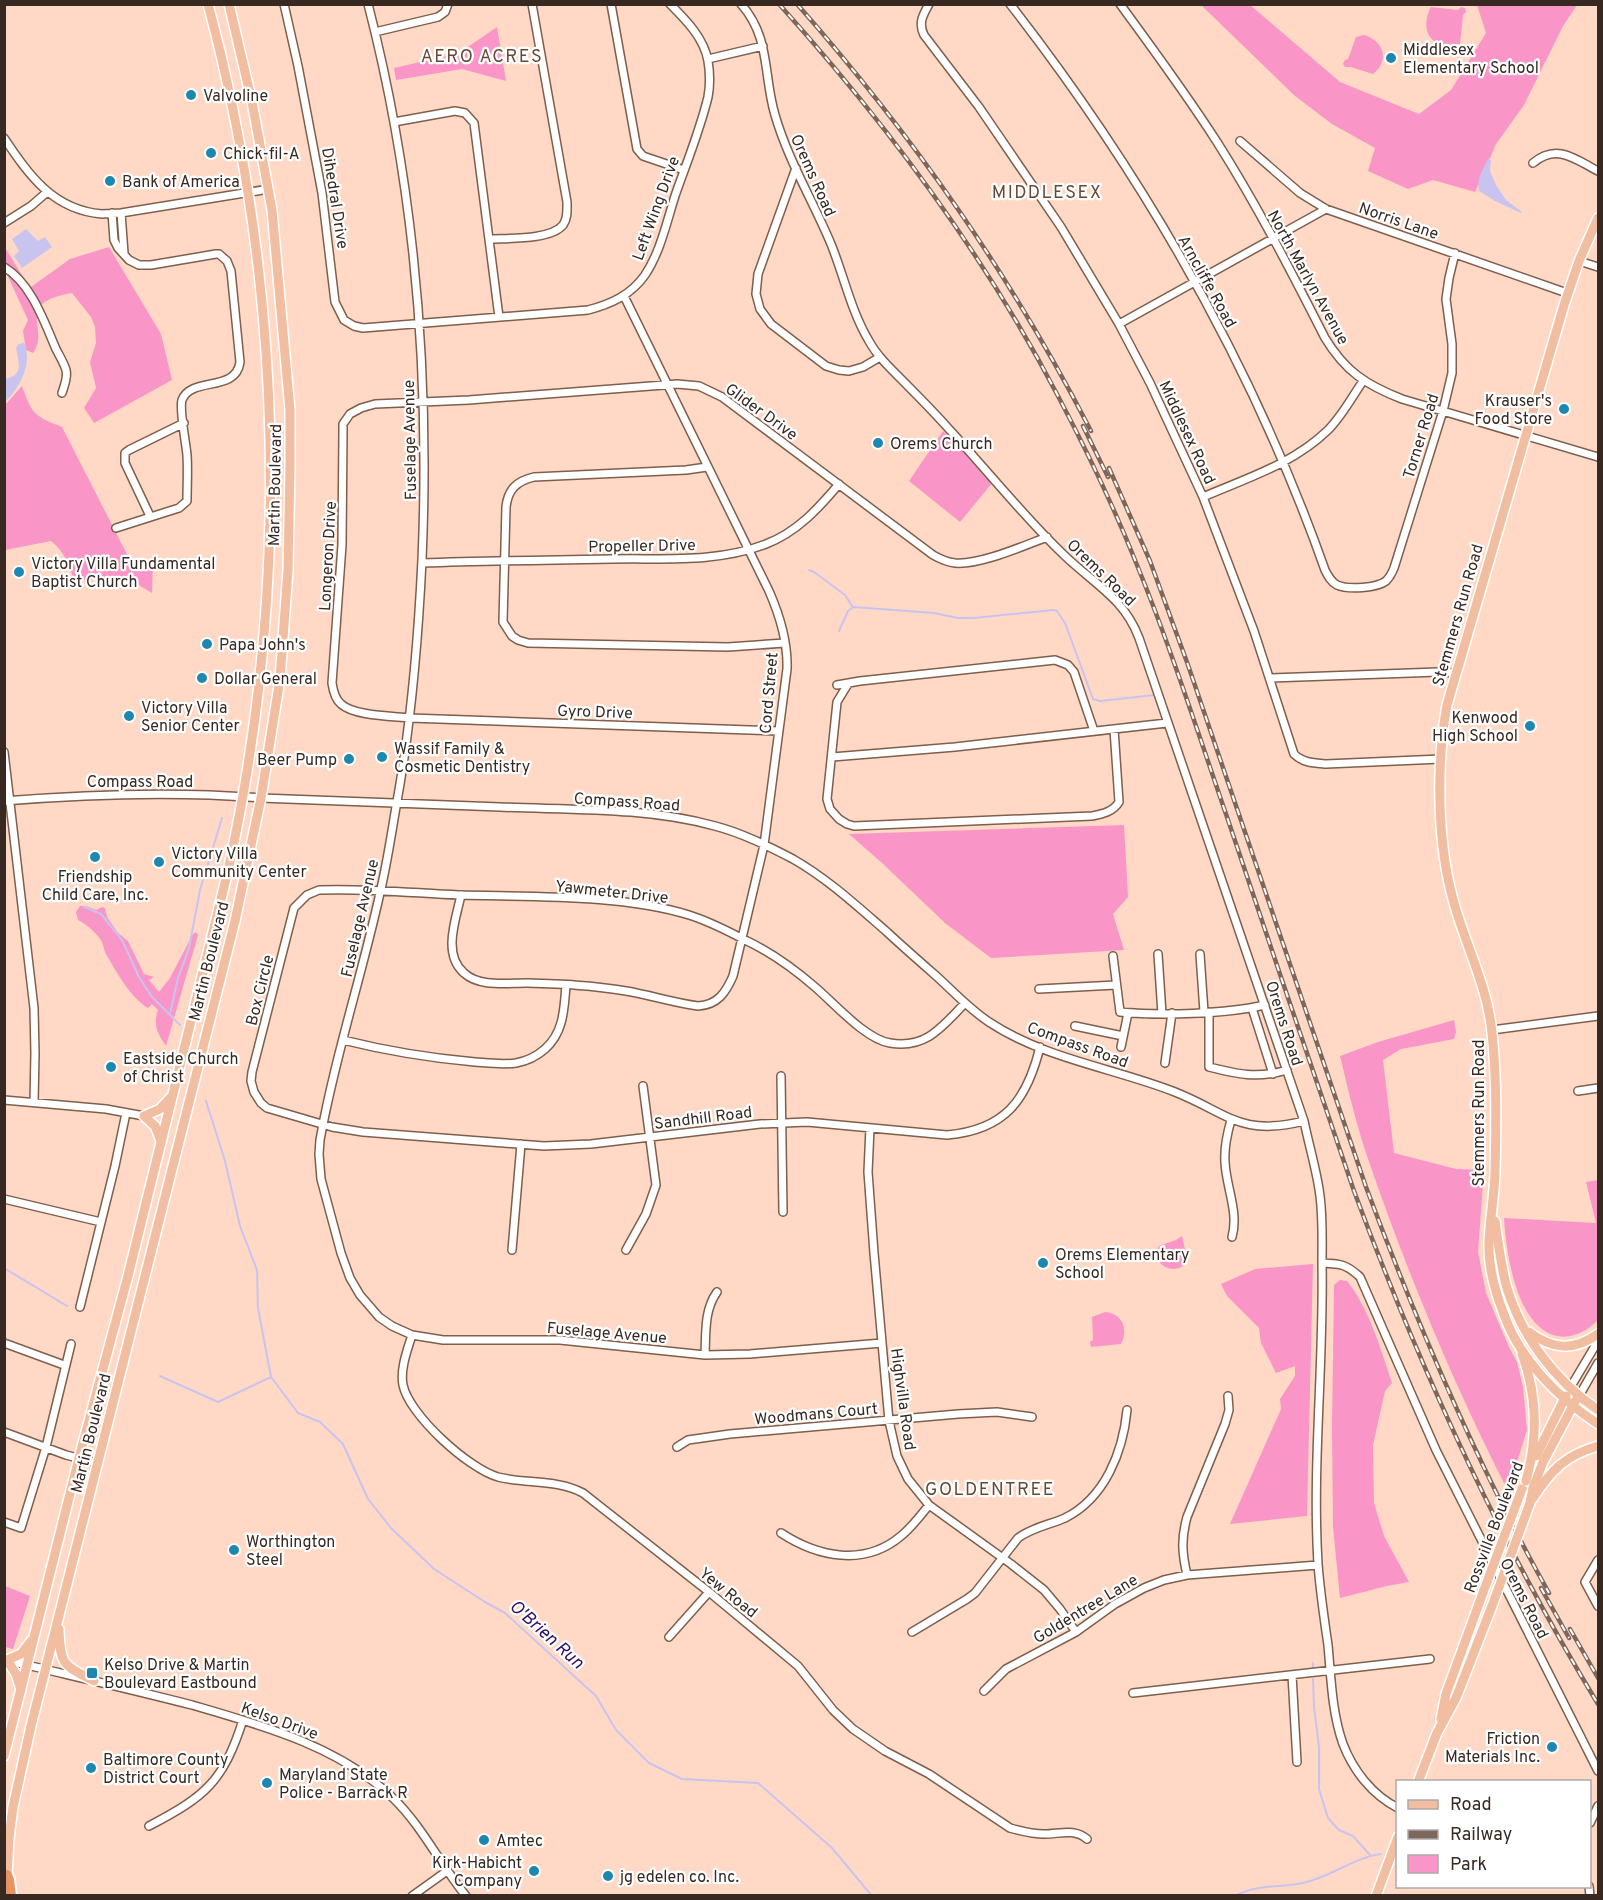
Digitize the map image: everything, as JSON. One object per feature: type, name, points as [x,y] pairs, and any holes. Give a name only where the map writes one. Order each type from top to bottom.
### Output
[{"type":"highway","points":[[7,1875],[9,1896]]},
{"type":"main road","name":"Martin Boulevard","points":[[4,1756],[79,1458],[128,1276],[230,865],[255,717],[265,615],[269,530],[270,447],[267,366],[248,192],[237,128],[208,4]]},
{"type":"main road","name":"Martin Boulevard","points":[[7,1875],[13,1807],[45,1670],[235,921],[261,798],[280,679],[290,516],[290,410],[279,278],[268,189],[252,102],[229,4]]},
{"type":"main road","name":"Stemmers Run Road","points":[[1599,218],[1567,293],[1525,435],[1456,673],[1444,723],[1441,759],[1441,807],[1446,867],[1454,905],[1479,976],[1492,1030],[1496,1101],[1493,1210],[1489,1243],[1491,1268],[1502,1311],[1533,1365],[1564,1398],[1599,1424]]},
{"type":"main road","points":[[161,1142],[155,1126],[144,1116],[160,1109],[173,1094]]},
{"type":"main road","name":"Stemmers Run Road","points":[[1493,1210],[1506,1285],[1524,1328],[1540,1354],[1570,1388],[1599,1410]]},
{"type":"main road","points":[[1524,1328],[1540,1341],[1557,1346],[1588,1341],[1599,1334]]},
{"type":"main road","points":[[1515,1336],[1528,1371],[1535,1412],[1534,1445],[1524,1485]]},
{"type":"main road","name":"Rossville Boulevard","points":[[1420,1780],[1437,1733],[1446,1694],[1524,1485],[1544,1437],[1570,1388]]},
{"type":"main road","name":"Rossville Boulevard","points":[[1437,1733],[1456,1698],[1531,1502],[1533,1488],[1543,1462],[1579,1396]]},
{"type":"main road","points":[[1531,1502],[1546,1477],[1555,1468],[1579,1452],[1599,1446]]},
{"type":"main road","points":[[59,1618],[63,1661],[71,1670],[94,1681]]},
{"type":"main road","points":[[21,1690],[16,1674],[6,1660],[21,1654],[35,1634]]},
{"type":"main road","points":[[1376,1896],[1396,1842]]},
{"type":"street","name":"Dihedral Drive","points":[[284,4],[321,182],[337,309],[344,320],[358,327],[418,324]]},
{"type":"street","name":"Fuselage Avenue","points":[[369,4],[394,122],[410,222],[423,402],[424,495],[419,614],[410,717],[397,803],[380,892],[323,1124],[319,1154],[321,1179],[350,1278],[360,1295],[380,1317],[392,1326],[412,1335],[443,1340],[560,1340],[705,1355],[750,1354],[882,1343]]},
{"type":"street","points":[[375,32],[438,17],[445,12],[448,4]]},
{"type":"street","points":[[490,239],[550,233],[562,225],[567,212],[532,4]]},
{"type":"street","points":[[611,4],[637,149],[643,156],[684,170]]},
{"type":"street","points":[[670,4],[692,27],[708,59],[763,45]]},
{"type":"street","name":"Orems Road","points":[[741,4],[756,24],[763,45],[768,87],[775,115],[832,249],[856,316],[868,339],[880,357],[1064,555],[1113,597],[1129,615],[1139,638],[1304,1121],[1320,1198],[1322,1263],[1318,1565],[1339,1731],[1349,1758],[1366,1783],[1387,1803],[1396,1807]]},
{"type":"street","name":"Middlesex Road","points":[[929,4],[920,25],[927,40],[979,107],[1045,203],[1119,324],[1150,383],[1203,497],[1271,678],[1294,754],[1303,761],[1326,764],[1441,759]]},
{"type":"street","name":"Arncliffe Road","points":[[1010,4],[1063,74],[1104,135],[1196,282],[1283,462],[1325,570],[1335,584],[1345,587]]},
{"type":"street","name":"North Marlyn Avenue","points":[[1120,4],[1217,142],[1273,238],[1334,353],[1349,370],[1363,381],[1390,395],[1599,457]]},
{"type":"street","name":"Left Wing Drive","points":[[418,324],[588,310],[624,296],[644,275],[654,257],[708,98],[708,59]]},
{"type":"street","points":[[394,122],[455,111],[465,113],[472,118],[500,317]]},
{"type":"street","points":[[4,138],[46,193],[88,212],[121,213],[268,189]]},
{"type":"street","name":"Norris Lane","points":[[1240,141],[1300,193],[1326,209],[1567,293]]},
{"type":"street","points":[[1533,163],[1547,154],[1558,152],[1599,171]]},
{"type":"street","points":[[796,168],[758,274],[756,294],[760,309],[771,324],[826,366],[849,370],[863,367],[880,357]]},
{"type":"street","points":[[4,223],[38,201],[46,193]]},
{"type":"street","points":[[1119,324],[1326,209]]},
{"type":"street","points":[[112,213],[114,240],[129,260],[144,265],[219,254],[230,266],[239,367],[231,378],[194,389],[185,395],[181,410],[187,457],[187,501],[179,508],[116,528]]},
{"type":"street","points":[[121,213],[124,254]]},
{"type":"street","name":"Torner Road","points":[[1345,587],[1376,585],[1384,582],[1391,575],[1443,411],[1452,366],[1452,344],[1446,299],[1455,253]]},
{"type":"street","points":[[1580,261],[1599,267]]},
{"type":"street","points":[[4,267],[11,270],[22,283],[50,333],[66,370],[66,381],[62,393]]},
{"type":"street","name":"Cord Street","points":[[566,985],[625,991],[693,1006],[708,1005],[718,999],[728,988],[733,976],[764,845],[787,669],[783,629],[774,603],[624,296]]},
{"type":"street","points":[[1203,497],[1303,452],[1342,413],[1363,381]]},
{"type":"street","name":"Glider Drive","points":[[423,402],[666,385],[699,386],[722,397],[933,555],[945,561],[958,564],[980,560],[1047,537]]},
{"type":"street","name":"Longeron Drive","points":[[410,717],[355,711],[344,706],[336,698],[332,674],[342,544],[344,424],[355,410],[368,405],[423,402]]},
{"type":"street","points":[[150,516],[125,463],[125,453],[184,423]]},
{"type":"street","points":[[707,467],[534,477],[522,480],[512,488],[507,498],[503,622],[512,636],[523,642],[691,647],[740,647],[785,643]]},
{"type":"street","name":"Propeller Drive","points":[[422,563],[723,555],[776,540],[795,529],[814,513],[839,484]]},
{"type":"street","points":[[837,685],[1055,660],[1068,665],[1074,672],[1094,731]]},
{"type":"street","points":[[1271,678],[1426,672],[1456,673]]},
{"type":"street","points":[[848,684],[837,702],[827,793],[828,805],[839,819],[854,826],[1092,816],[1105,813],[1119,802],[1114,729]]},
{"type":"street","name":"Gyro Drive","points":[[410,717],[779,731]]},
{"type":"street","points":[[832,757],[866,756],[1167,723]]},
{"type":"street","points":[[4,752],[34,1008],[34,1102]]},
{"type":"street","name":"Compass Road","points":[[8,801],[62,796],[138,794],[242,797],[648,813],[717,826],[792,859],[836,888],[988,1021],[1041,1047],[1174,1092],[1231,1120],[1254,1126],[1280,1126],[1304,1121]]},
{"type":"street","name":"Box Circle","points":[[323,1124],[277,1113],[263,1105],[254,1092],[251,1082],[254,1061],[296,904],[307,895],[319,890],[380,892]]},
{"type":"street","name":"Yawmeter Drive","points":[[380,892],[570,898],[631,904],[689,915],[716,925],[762,948],[814,987],[870,1035],[888,1043],[908,1044],[926,1039],[965,1003]]},
{"type":"street","points":[[343,1040],[433,1058],[516,1063],[545,1049],[556,1035],[563,1015],[566,985],[486,982],[477,981],[464,974],[456,962],[452,947],[461,895]]},
{"type":"street","points":[[1158,954],[1162,1014]]},
{"type":"street","points":[[1200,954],[1209,1067],[1233,1074],[1256,1076],[1287,1070]]},
{"type":"street","points":[[1113,956],[1120,1012],[1162,1014],[1206,1012],[1265,1005]]},
{"type":"street","points":[[1039,989],[1116,985]]},
{"type":"street","points":[[1252,1008],[1274,1074]]},
{"type":"street","points":[[1121,1047],[1128,1013]]},
{"type":"street","points":[[1165,1063],[1172,1013]]},
{"type":"street","points":[[1492,1030],[1599,1017]]},
{"type":"street","points":[[1075,1026],[1123,1036]]},
{"type":"street","name":"Sandhill Road","points":[[323,1124],[363,1132],[567,1146],[760,1124],[807,1122],[947,1135],[980,1130],[998,1120],[1017,1101],[1034,1073],[1041,1047]]},
{"type":"street","points":[[781,1076],[783,1212]]},
{"type":"street","points":[[626,1250],[646,1214],[654,1193],[655,1173],[643,1086]]},
{"type":"street","points":[[1578,1091],[1599,1088]]},
{"type":"street","points":[[4,1100],[106,1109],[144,1116]]},
{"type":"street","points":[[80,1307],[117,1159],[126,1113]]},
{"type":"street","points":[[1231,1120],[1225,1144],[1225,1163],[1234,1214],[1232,1237]]},
{"type":"street","name":"Highvilla Road","points":[[870,1128],[869,1196],[882,1343],[890,1421],[897,1456],[903,1471],[929,1505],[1044,1590],[1076,1632]]},
{"type":"street","points":[[512,1250],[521,1144]]},
{"type":"street","points":[[4,1199],[100,1222]]},
{"type":"street","name":"Orems Road","points":[[1322,1263],[1342,1264],[1360,1277],[1436,1450],[1599,1771]]},
{"type":"street","points":[[705,1355],[708,1310],[710,1301],[717,1292]]},
{"type":"street","name":"Yew Road","points":[[412,1335],[402,1375],[408,1401],[418,1414],[470,1463],[488,1474],[565,1485],[583,1493],[709,1592],[798,1666],[833,1710],[867,1739],[914,1765],[1010,1828],[1043,1834],[1074,1832],[1087,1839]]},
{"type":"street","name":"Rossville Boulevard","points":[[1570,1388],[1599,1341]]},
{"type":"street","points":[[4,1343],[64,1365]]},
{"type":"street","points":[[4,1522],[21,1528],[46,1447],[64,1365],[71,1344]]},
{"type":"street","name":"Rossville Boulevard","points":[[1579,1396],[1599,1363]]},
{"type":"street","points":[[1187,1575],[1181,1549],[1184,1529],[1226,1424],[1229,1410],[1228,1396]]},
{"type":"street","points":[[912,1632],[967,1599],[980,1587],[1024,1533],[1064,1518],[1079,1509],[1096,1493],[1109,1475],[1123,1441],[1127,1410]]},
{"type":"street","name":"Woodmans Court","points":[[677,1447],[687,1440],[708,1437],[890,1421],[997,1412],[1032,1417]]},
{"type":"street","points":[[4,1432],[97,1463]]},
{"type":"street","points":[[781,1533],[794,1542],[829,1555],[858,1556],[894,1542],[912,1526],[929,1505]]},
{"type":"street","points":[[1599,1560],[1585,1582],[1599,1606]]},
{"type":"street","name":"Goldentree Lane","points":[[984,1691],[1006,1669],[1076,1632],[1115,1604],[1164,1580],[1187,1575],[1318,1565]]},
{"type":"street","points":[[669,1637],[709,1592]]},
{"type":"street","points":[[1133,1693],[1430,1659]]},
{"type":"street","name":"Kelso Drive","points":[[6,1660],[135,1690],[243,1720],[318,1748],[345,1763],[392,1797],[414,1820],[466,1896]]},
{"type":"street","points":[[1292,1675],[1297,1762]]},
{"type":"street","points":[[149,1826],[175,1813],[215,1781],[231,1753],[243,1720]]},
{"type":"street","points":[[1591,1821],[1599,1806]]},
{"type":"street","points":[[412,1896],[447,1871]]},
{"type":"green space","points":[[1201,5],[1250,5],[1340,82],[1419,114],[1451,90],[1486,33],[1477,5],[1577,5],[1563,26],[1524,105],[1496,144],[1475,192],[1433,180],[1408,189],[1368,171],[1375,148],[1332,124],[1295,96]]},
{"type":"green space","points":[[1431,7],[1458,10],[1461,7],[1465,8],[1460,44],[1442,44],[1432,39],[1426,26]]},
{"type":"green space","points":[[497,27],[506,81],[462,69],[396,80],[394,68],[459,53]]},
{"type":"green space","points":[[1364,35],[1376,42],[1382,51],[1382,63],[1373,74],[1345,67],[1343,64],[1348,59],[1356,37]]},
{"type":"green space","points":[[4,246],[31,287],[70,259],[109,247],[161,334],[172,380],[94,423],[84,408],[96,388],[90,362],[96,343],[95,327],[91,317],[72,293],[54,297],[43,303],[38,310],[37,344],[33,353],[26,350],[23,331],[28,320],[5,270]]},
{"type":"green space","points":[[22,386],[35,413],[62,427],[130,560],[153,560],[152,593],[125,577],[74,581],[66,559],[51,541],[5,550],[4,406]]},
{"type":"green space","points":[[943,431],[993,482],[960,522],[909,481]]},
{"type":"green space","points":[[1124,825],[1128,897],[1113,914],[1124,950],[991,958],[945,923],[849,834]]},
{"type":"green space","points":[[80,906],[96,910],[105,908],[107,917],[118,933],[128,941],[144,974],[154,977],[149,980],[159,992],[170,978],[193,934],[196,932],[198,935],[166,1046],[157,1029],[158,1010],[152,1004],[148,1008],[141,1003],[125,984],[106,954],[100,939],[78,920],[76,912]]},
{"type":"green space","points":[[1454,1020],[1456,1032],[1454,1039],[1401,1049],[1383,1060],[1394,1153],[1456,1169],[1484,1170],[1478,1252],[1486,1293],[1517,1362],[1523,1387],[1527,1430],[1508,1491],[1467,1406],[1411,1277],[1363,1144],[1340,1056],[1378,1042]]},
{"type":"green space","points":[[1598,1180],[1598,1320],[1579,1333],[1563,1337],[1557,1336],[1543,1330],[1532,1319],[1523,1304],[1507,1250],[1504,1218],[1596,1223],[1586,1182]]},
{"type":"green space","points":[[1182,1236],[1186,1258],[1184,1265],[1179,1268],[1167,1268],[1158,1260],[1159,1246]]},
{"type":"green space","points":[[1313,1264],[1307,1516],[1230,1524],[1281,1409],[1280,1399],[1295,1376],[1295,1366],[1276,1373],[1261,1343],[1259,1328],[1227,1296],[1221,1284],[1255,1269]]},
{"type":"green space","points":[[1340,1280],[1347,1281],[1362,1304],[1374,1330],[1392,1383],[1385,1391],[1373,1445],[1374,1503],[1384,1536],[1409,1582],[1340,1598],[1333,1527],[1332,1427],[1334,1285]]},
{"type":"green space","points":[[1105,1312],[1116,1315],[1122,1323],[1124,1333],[1121,1344],[1091,1347],[1092,1317]]},
{"type":"green space","points":[[5,1586],[30,1596],[13,1649],[5,1647]]},
{"type":"shaded area","points":[[1488,159],[1491,160],[1490,171],[1496,185],[1506,200],[1521,213],[1479,191],[1479,179]]},
{"type":"shaded area","points":[[26,229],[38,241],[45,237],[52,247],[22,268],[14,256],[19,251],[12,239]]},
{"type":"shaded area","points":[[24,343],[27,359],[24,375],[16,390],[5,402],[5,379],[18,372],[16,348],[19,344]]},
{"type":"waterway","points":[[809,570],[845,595],[852,606]]},
{"type":"waterway","points":[[839,631],[848,611],[853,607],[934,613],[958,618],[1053,610],[1057,611],[1065,623],[1093,699],[1100,701],[1155,695]]},
{"type":"waterway","points":[[170,1014],[178,978],[189,948],[200,890],[222,818]]},
{"type":"waterway","points":[[84,907],[101,914],[122,940],[139,977],[152,997],[180,1025]]},
{"type":"waterway","points":[[206,1101],[225,1161],[240,1226],[257,1270],[258,1308],[271,1377]]},
{"type":"waterway","name":"O'Brien Run","points":[[4,1268],[67,1306]]},
{"type":"waterway","name":"O'Brien Run","points":[[160,1376],[218,1402],[271,1377],[298,1413],[320,1422],[343,1444],[368,1499],[391,1528],[434,1569],[505,1613],[596,1696],[616,1730],[649,1763],[682,1779],[758,1783],[832,1848],[872,1896]]},
{"type":"waterway","points":[[1313,1679],[1319,1747],[1319,1789],[1328,1818],[1339,1830],[1353,1836],[1370,1855]]},
{"type":"waterway","name":"O'Brien Run","points":[[1235,1896],[1252,1890],[1303,1883],[1362,1859],[1381,1854]]},
{"type":"railway","points":[[779,4],[857,95],[931,191],[1029,343],[1090,458],[1128,543],[1161,628],[1354,1191],[1379,1257],[1434,1389],[1495,1517],[1527,1580],[1598,1704]]},
{"type":"railway","points":[[797,4],[881,105],[958,208],[1027,317],[1091,431]]},
{"type":"railway","points":[[1083,426],[1108,477]]},
{"type":"railway","points":[[1109,468],[1150,561],[1188,665],[1366,1187],[1386,1239],[1473,1444],[1549,1593]]},
{"type":"railway","points":[[1541,1588],[1569,1638]]},
{"type":"railway","points":[[1570,1629],[1598,1678]]},
{"type":"place","name":"Middlesex Elementary School","points":[[1391,58]]},
{"type":"place","name":"Valvoline","points":[[191,95]]},
{"type":"place","name":"Chick-fil-A","points":[[211,153]]},
{"type":"place","name":"Bank of America","points":[[110,181]]},
{"type":"place","name":"Krauser's Food Store","points":[[1564,409]]},
{"type":"place","name":"Orems Church","points":[[878,443]]},
{"type":"place","name":"Victory Villa Fundamental Baptist Church","points":[[19,572]]},
{"type":"place","name":"Papa John's","points":[[207,644]]},
{"type":"place","name":"Dollar General","points":[[202,678]]},
{"type":"place","name":"Victory Villa Senior Center","points":[[129,716]]},
{"type":"place","name":"Kenwood High School","points":[[1530,726]]},
{"type":"place","name":"Wassif Family & Cosmetic Dentistry","points":[[382,757]]},
{"type":"place","name":"Beer Pump","points":[[349,759]]},
{"type":"place","name":"Friendship Child Care, Inc.","points":[[95,857]]},
{"type":"place","name":"Victory Villa Community Center","points":[[159,862]]},
{"type":"place","name":"Eastside Church of Christ","points":[[111,1067]]},
{"type":"place","name":"Orems Elementary School","points":[[1043,1263]]},
{"type":"place","name":"Worthington Steel","points":[[234,1550]]},
{"type":"place","name":"Kelso Drive & Martin Boulevard Eastbound","points":[[92,1673]]},
{"type":"place","name":"Friction Materials Inc.","points":[[1552,1747]]},
{"type":"place","name":"Baltimore County District Court","points":[[91,1768]]},
{"type":"place","name":"Maryland State Police - Barrack R","points":[[267,1783]]},
{"type":"place","name":"Amtec","points":[[484,1840]]},
{"type":"place","name":"Kirk-Habicht Company","points":[[534,1871]]},
{"type":"place","name":"jg edelen co. Inc.","points":[[608,1876]]},
{"type":"district","name":"AERO ACRES","points":[[482,56]]},
{"type":"district","name":"MIDDLESEX","points":[[1047,192]]},
{"type":"district","name":"GOLDENTREE","points":[[990,1489]]}]
